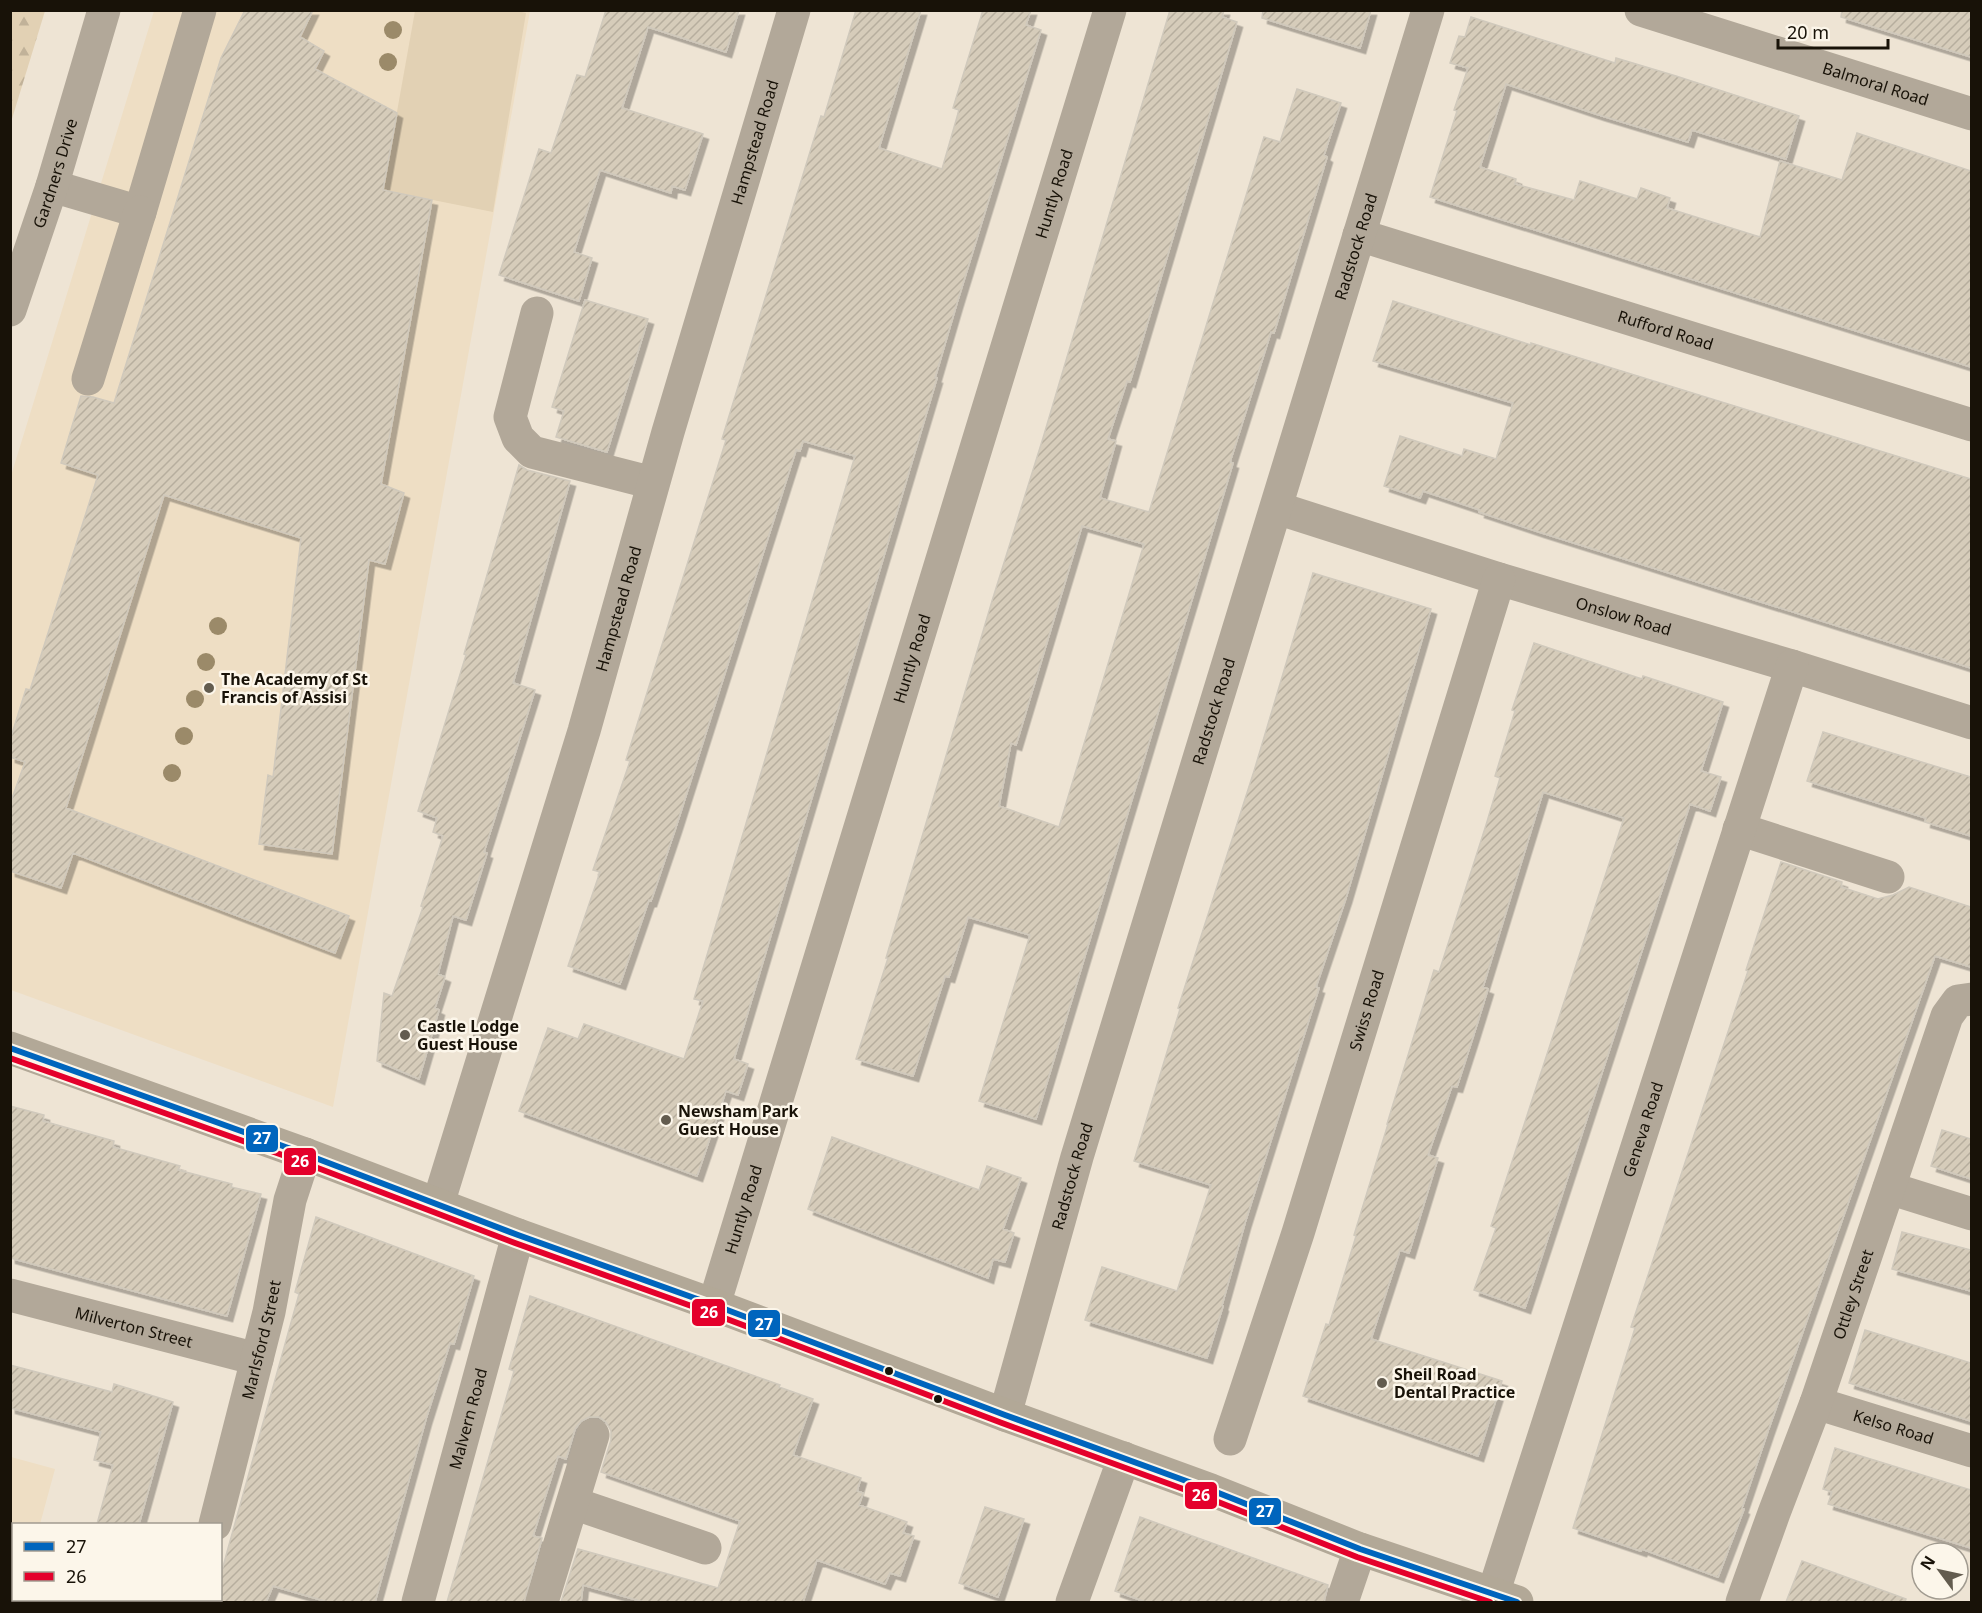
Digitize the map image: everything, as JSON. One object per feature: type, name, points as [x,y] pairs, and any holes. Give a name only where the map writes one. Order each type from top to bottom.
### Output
[{"type":"main road","points":[[10,1048],[714,1305],[1360,1549],[1505,1598]]},
{"type":"street","points":[[88,378],[200,10]]},
{"type":"street","name":"Hampstead Road","points":[[438,1204],[584,732],[653,483],[794,10]]},
{"type":"street","name":"Huntly Road","points":[[714,1305],[1110,10]]},
{"type":"street","name":"Radstock Road","points":[[1005,1415],[1077,1157],[1428,10]]},
{"type":"street","name":"Balmoral Road","points":[[1641,10],[1971,114]]},
{"type":"street","name":"Gardners Drive","points":[[10,310],[52,186],[101,23]]},
{"type":"street","points":[[52,186],[140,212]]},
{"type":"street","name":"Rufford Road","points":[[1359,235],[1971,425]]},
{"type":"street","points":[[537,313],[510,417],[518,438],[532,452],[653,483]]},
{"type":"street","name":"Onslow Road","points":[[1277,508],[1498,579],[1792,666],[1971,723]]},
{"type":"street","name":"Swiss Road","points":[[1230,1439],[1305,1211],[1498,579]]},
{"type":"street","name":"Geneva Road","points":[[1505,1598],[1739,829],[1792,666]]},
{"type":"street","points":[[1739,829],[1888,877]]},
{"type":"street","name":"Ottley Street","points":[[1742,1602],[1816,1402],[1947,1016],[1958,1001],[1971,999]]},
{"type":"street","name":"Marlsford Street","points":[[214,1523],[257,1359],[290,1200],[305,1154]]},
{"type":"street","points":[[1889,1188],[1971,1214]]},
{"type":"street","name":"Malvern Road","points":[[418,1602],[518,1235]]},
{"type":"street","name":"Milverton Street","points":[[10,1295],[257,1359]]},
{"type":"street","name":"Kelso Road","points":[[1816,1402],[1971,1451]]},
{"type":"street","points":[[542,1602],[593,1435]]},
{"type":"street","points":[[1072,1602],[1124,1458]]},
{"type":"street","points":[[573,1503],[705,1548]]},
{"type":"street","points":[[1342,1602],[1360,1549]]},
{"type":"shaded area","name":"The Academy of St Francis of Assisi","points":[[154,11],[530,11],[333,1107],[11,990],[10,479]]},
{"type":"shaded area","points":[[11,1457],[55,1469],[40,1523],[12,1523],[12,1601],[20,1601],[11,1602]]},
{"type":"green space","points":[[513,10],[526,13],[493,212],[383,190],[415,11]]},
{"type":"green space","points":[[10,11],[45,11],[11,122]]},
{"type":"building","points":[[245,10],[313,10],[300,37],[324,51],[315,69],[397,113],[383,190],[432,200],[381,484],[404,493],[385,564],[369,560],[332,854],[259,844],[268,775],[273,777],[301,538],[164,495],[66,808],[349,916],[335,953],[73,853],[61,888],[10,871],[10,804],[25,762],[10,757],[10,740],[26,689],[30,690],[98,475],[61,463],[81,396],[114,403],[221,58]]},
{"type":"building","points":[[606,10],[739,10],[726,52],[648,27],[622,108],[703,134],[685,190],[672,186],[671,193],[600,170],[574,252],[592,258],[579,301],[499,275],[539,149],[551,153],[577,75],[585,77]]},
{"type":"building","points":[[856,10],[921,10],[879,148],[942,169],[959,110],[953,108],[983,10],[1031,10],[1026,25],[1041,30],[957,303],[935,378],[937,378],[734,1059],[748,1064],[738,1095],[726,1091],[697,1176],[519,1111],[548,1028],[578,1039],[584,1024],[684,1059],[703,1001],[694,999],[855,456],[803,441],[800,451],[796,450],[676,827],[620,984],[568,966],[600,872],[593,870],[630,761],[626,760],[726,440],[722,439],[821,116],[824,117]]},
{"type":"building","points":[[1170,10],[1224,10],[1222,17],[1237,22],[1130,382],[1127,381],[1108,439],[1116,441],[1100,498],[1149,512],[1264,137],[1280,142],[1297,89],[1341,103],[1274,333],[1271,332],[1230,462],[1233,463],[1036,1119],[979,1101],[1030,935],[968,917],[949,977],[945,976],[913,1076],[856,1059],[888,958],[886,958],[992,601],[1043,438]],"holes":[[[1082,526],[1144,544],[1059,827],[999,806],[1011,743],[1016,745]]]},
{"type":"building","points":[[1263,10],[1371,10],[1360,48],[1262,18]]},
{"type":"building","points":[[1842,10],[1971,10],[1971,57],[1841,17]]},
{"type":"building","points":[[1471,17],[1615,63],[1616,58],[1676,76],[1799,116],[1786,159],[1692,130],[1688,142],[1506,84],[1480,167],[1516,179],[1515,184],[1574,200],[1580,181],[1637,199],[1641,188],[1670,198],[1667,208],[1760,237],[1780,161],[1842,180],[1857,133],[1971,171],[1971,367],[1430,197],[1468,68],[1450,63],[1459,36],[1465,37]]},
{"type":"building","points":[[585,300],[648,319],[607,452],[556,437],[564,411],[552,407]]},
{"type":"building","points":[[1393,301],[1971,479],[1971,668],[1539,532],[1423,491],[1420,498],[1384,486],[1400,436],[1462,456],[1464,449],[1496,459],[1513,403],[1373,361]]},
{"type":"building","points":[[519,465],[527,470],[570,481],[513,683],[535,690],[484,852],[487,853],[466,920],[453,916],[438,974],[445,977],[435,1008],[439,1010],[419,1079],[377,1061],[384,993],[392,996],[423,907],[421,906],[443,836],[433,832],[437,818],[418,811],[466,655],[464,654]]},
{"type":"building","points":[[1313,573],[1431,609],[1346,898],[1316,987],[1319,988],[1245,1223],[1207,1358],[1085,1320],[1102,1267],[1177,1291],[1211,1185],[1134,1161],[1180,1009],[1178,1008],[1254,771]]},
{"type":"building","points":[[1534,643],[1642,679],[1643,676],[1723,702],[1701,771],[1721,777],[1710,811],[1690,804],[1525,1308],[1474,1290],[1496,1228],[1491,1226],[1624,818],[1543,792],[1483,987],[1488,989],[1474,1034],[1457,1087],[1452,1086],[1428,1155],[1438,1158],[1409,1253],[1400,1250],[1371,1339],[1502,1381],[1478,1456],[1303,1396],[1326,1324],[1329,1325],[1434,970],[1439,972],[1486,825],[1500,778],[1495,776],[1515,711],[1512,710]]},
{"type":"building","points":[[1823,732],[1971,777],[1971,836],[1925,822],[1926,818],[1807,781]]},
{"type":"building","points":[[1781,862],[1842,882],[1841,887],[1878,899],[1909,887],[1971,907],[1971,967],[1935,956],[1768,1431],[1742,1508],[1744,1509],[1718,1577],[1642,1549],[1641,1551],[1573,1528],[1635,1328],[1631,1327],[1748,971],[1746,970]]},
{"type":"building","points":[[10,1106],[44,1115],[43,1121],[114,1141],[113,1147],[180,1166],[178,1170],[261,1194],[227,1316],[10,1258]]},
{"type":"building","points":[[1942,1130],[1971,1139],[1971,1179],[1931,1166]]},
{"type":"building","points":[[832,1137],[979,1190],[987,1166],[1021,1178],[1003,1229],[1014,1233],[1005,1262],[993,1259],[988,1278],[808,1209]]},
{"type":"building","points":[[316,1217],[474,1276],[454,1344],[450,1343],[426,1419],[375,1602],[328,1602],[273,1586],[266,1602],[214,1602],[222,1601],[222,1571],[299,1294],[295,1292]]},
{"type":"building","points":[[1902,1232],[1971,1250],[1971,1291],[1892,1269]]},
{"type":"building","points":[[530,1296],[780,1385],[779,1387],[813,1399],[793,1455],[861,1478],[857,1491],[863,1493],[859,1505],[907,1522],[903,1533],[914,1536],[900,1576],[890,1573],[885,1584],[817,1560],[803,1602],[644,1602],[583,1585],[581,1602],[561,1602],[578,1549],[718,1588],[740,1521],[601,1472],[611,1440],[611,1431],[606,1422],[599,1417],[589,1417],[581,1421],[575,1429],[566,1459],[558,1456],[533,1536],[542,1538],[524,1602],[447,1602],[514,1371],[509,1369]]},
{"type":"building","points":[[1865,1330],[1971,1363],[1971,1421],[1849,1383]]},
{"type":"building","points":[[10,1365],[112,1392],[114,1384],[173,1402],[139,1523],[97,1523],[113,1465],[94,1460],[101,1432],[10,1408]]},
{"type":"building","points":[[1835,1448],[1971,1490],[1971,1548],[1970,1541],[1948,1541],[1828,1504],[1832,1492],[1823,1489]]},
{"type":"building","points":[[985,1507],[1024,1519],[998,1597],[959,1583]]},
{"type":"building","points":[[1140,1517],[1328,1585],[1324,1602],[1146,1602],[1115,1591]]},
{"type":"building","points":[[1802,1561],[1906,1599],[1905,1602],[1786,1602]]},
{"type":"transit line","name":"27","points":[[10,1048],[714,1305],[1211,1490],[1360,1549],[1517,1602]]},
{"type":"transit line","name":"26","points":[[10,1058],[302,1162],[515,1243],[711,1313],[1208,1498],[1357,1557],[1490,1602]]},
{"type":"place","name":"The Academy of St Francis of Assisi","points":[[209,688]]},
{"type":"place","name":"Castle Lodge Guest House","points":[[405,1035]]},
{"type":"place","name":"Newsham Park Guest House","points":[[666,1120]]},
{"type":"place","name":"Sheil Road Dental Practice","points":[[1382,1383]]}]
